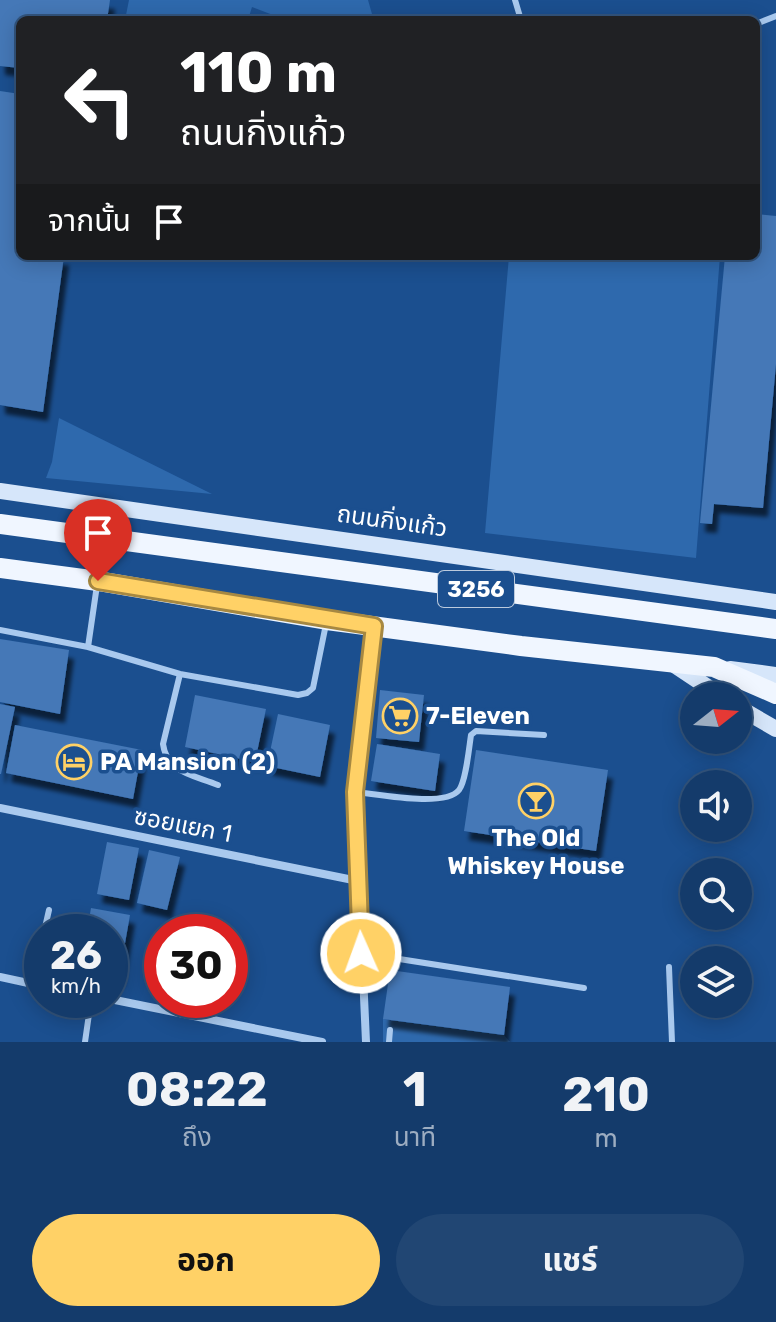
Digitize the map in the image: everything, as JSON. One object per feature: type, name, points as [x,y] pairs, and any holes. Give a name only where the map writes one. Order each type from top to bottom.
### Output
[{"type":"main road","name":"ถนนกิ่งแก้ว","points":[[0,491],[776,602]]},
{"type":"main road","name":"3256","points":[[0,524],[776,629]]},
{"type":"main road","name":"3256","points":[[0,568],[98,581],[327,620],[776,675]]},
{"type":"main road","points":[[670,662],[700,682]]},
{"type":"main road","name":"3256","points":[[714,667],[776,694]]},
{"type":"main road","points":[[752,715],[776,729]]},
{"type":"street","points":[[366,1042],[355,792],[374,626]]},
{"type":"street","name":"ซอยแยก 1","points":[[0,808],[358,881]]},
{"type":"street","points":[[0,977],[24,982]]},
{"type":"street","points":[[128,1003],[322,1042]]},
{"type":"lane","points":[[88,647],[98,581]]},
{"type":"lane","points":[[0,630],[88,647],[180,674],[298,695],[313,688],[318,676],[327,620]]},
{"type":"lane","points":[[180,674],[163,744],[164,755],[170,766],[218,785]]},
{"type":"lane","points":[[355,792],[427,799],[452,797],[461,789],[471,735],[476,731],[544,735]]},
{"type":"lane","points":[[48,914],[49,910]]},
{"type":"lane","points":[[361,953],[584,988]]},
{"type":"lane","points":[[669,967],[672,1042]]},
{"type":"lane","points":[[85,1042],[88,1018]]},
{"type":"lane","points":[[389,1042],[390,1030]]},
{"type":"shaded area","points":[[129,0],[368,0],[372,14],[377,16],[276,16],[252,7],[249,16],[126,16]]},
{"type":"shaded area","points":[[509,260],[720,260],[696,558],[485,533]]},
{"type":"shaded area","points":[[59,418],[212,494],[46,478],[52,462]]},
{"type":"shaded area","points":[[383,1019],[504,1035],[510,1042],[383,1042]]},
{"type":"building","points":[[0,0],[110,0],[108,16],[16,16],[16,68],[0,66]]},
{"type":"building","points":[[0,91],[16,93],[16,260],[63,260],[43,412],[0,405]]},
{"type":"building","points":[[760,214],[776,216],[776,364],[763,508],[714,504],[712,524],[700,523],[725,260],[760,260]]},
{"type":"building","points":[[0,639],[69,650],[60,714],[0,702]]},
{"type":"building","name":"7-Eleven","points":[[380,690],[424,695],[419,742],[376,738]]},
{"type":"building","points":[[195,695],[266,709],[255,762],[185,747]]},
{"type":"building","points":[[0,704],[15,707],[1,774],[0,774]]},
{"type":"building","points":[[278,714],[330,725],[320,777],[267,766]]},
{"type":"building","name":"PA Mansion (2)","points":[[15,725],[142,750],[133,799],[6,773]]},
{"type":"building","points":[[377,744],[440,754],[435,791],[371,781]]},
{"type":"building","name":"The Old Whiskey House","points":[[476,750],[608,770],[596,851],[464,831]]},
{"type":"building","points":[[107,842],[139,848],[129,900],[97,894]]},
{"type":"building","points":[[149,850],[180,857],[167,910],[137,903]]},
{"type":"building","points":[[91,908],[124,914],[90,914]]},
{"type":"building","points":[[390,970],[510,987],[504,1035],[383,1019]]},
{"type":"place","name":"7-Eleven","points":[[400,716]]},
{"type":"place","name":"PA Mansion (2)","points":[[74,762]]},
{"type":"place","name":"The Old Whiskey House","points":[[536,801]]},
{"type":"route","points":[[98,581],[374,626],[355,792],[361,953]]}]
